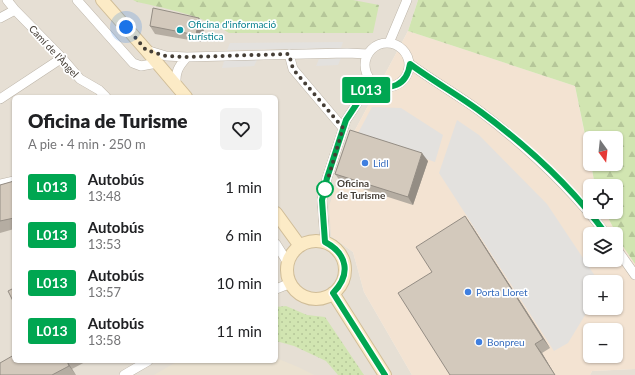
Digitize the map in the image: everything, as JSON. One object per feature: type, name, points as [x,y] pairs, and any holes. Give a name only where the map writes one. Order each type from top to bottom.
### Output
[{"type":"main road","points":[[102,0],[184,95]]},
{"type":"main road","points":[[278,216],[300,246]]},
{"type":"main road","points":[[308,242],[325,242],[333,246],[340,253],[345,266],[343,279],[339,287],[333,293],[321,298],[309,298],[298,292],[291,283],[288,276],[288,263],[292,255],[300,246],[308,242]]},
{"type":"main road","points":[[333,293],[385,375]]},
{"type":"street","name":"Camí de l'Àngel","points":[[7,0],[80,79],[99,90],[104,95]]},
{"type":"street","points":[[78,0],[133,63],[141,66],[157,63]]},
{"type":"street","points":[[389,43],[407,0]]},
{"type":"street","points":[[0,18],[15,10]]},
{"type":"street","points":[[389,43],[401,47],[409,58],[410,64],[409,72],[400,83],[386,87],[372,81],[366,71],[366,59],[368,54],[377,45],[389,43]]},
{"type":"street","points":[[146,50],[166,56],[187,57],[289,54],[368,54]]},
{"type":"street","points":[[289,54],[293,69],[343,128]]},
{"type":"street","points":[[176,86],[179,66],[187,57]]},
{"type":"street","points":[[0,99],[62,58]]},
{"type":"street","points":[[410,64],[431,80],[459,97],[513,138],[564,186],[600,227]]},
{"type":"street","points":[[325,242],[322,200],[327,178],[346,120],[372,81]]},
{"type":"street","points":[[0,184],[12,181]]},
{"type":"street","points":[[278,247],[288,263]]},
{"type":"street","points":[[623,258],[635,275]]},
{"type":"street","points":[[278,288],[291,283]]},
{"type":"street","points":[[124,375],[139,371],[146,363]]},
{"type":"shaded area","points":[[0,0],[418,0],[408,31],[354,132],[331,236],[353,252],[364,292],[412,375],[0,375]]},
{"type":"shaded area","points":[[408,31],[575,86],[584,131],[583,171],[592,171],[594,179],[583,179],[583,219],[609,219],[613,227],[583,227],[583,267],[623,267],[623,246],[635,264],[635,369],[592,371],[590,375],[412,375],[364,292],[353,252],[331,236],[329,206],[354,132]]},
{"type":"shaded area","points":[[343,42],[341,48],[227,50],[230,43]]},
{"type":"shaded area","points":[[341,58],[338,65],[316,66],[319,59]]},
{"type":"shaded area","points":[[257,60],[254,66],[222,68],[224,61]]},
{"type":"shaded area","points":[[372,107],[401,108],[443,135],[435,162],[357,135]]},
{"type":"shaded area","points":[[457,120],[479,135],[547,204],[583,258],[583,267],[589,267],[594,275],[583,275],[583,315],[585,315],[568,343],[554,351],[439,173]]},
{"type":"shaded area","points":[[278,359],[314,375],[154,375],[175,363],[278,363]]},
{"type":"shaded area","points":[[635,369],[635,375],[590,375],[592,371]]},
{"type":"green space","points":[[133,0],[353,0],[379,5],[373,33],[229,33],[196,17]]},
{"type":"green space","points":[[418,0],[635,0],[635,264],[623,246],[623,227],[613,227],[609,219],[623,219],[623,179],[594,179],[592,171],[623,171],[623,131],[584,131],[575,86],[408,31]]},
{"type":"green space","points":[[286,306],[307,315],[325,317],[364,375],[338,375],[326,361],[294,346],[278,342],[278,307]]},
{"type":"building","points":[[153,8],[199,18],[196,35],[150,26]]},
{"type":"building","points":[[350,130],[422,153],[408,197],[335,174]]},
{"type":"building","points":[[12,182],[12,218],[0,221],[0,185]]},
{"type":"building","name":"Porta Lloret","points":[[465,216],[543,339],[535,344],[555,375],[450,375],[398,293],[432,272],[416,247]]},
{"type":"building","points":[[12,289],[12,299],[8,291]]},
{"type":"building","points":[[12,356],[12,363],[68,363],[69,366],[52,375],[0,375],[0,363]]},
{"type":"bus line","name":"L013","points":[[385,375],[333,293],[339,287],[343,279],[345,266],[340,253],[333,246],[325,242],[322,200],[327,178],[346,120],[372,81],[386,87],[400,83],[409,72],[410,64],[431,80],[459,97],[513,138],[564,186],[600,227]]},
{"type":"place","name":"Oficina d'informació turística","points":[[180,30]]},
{"type":"place","name":"Lidl","points":[[365,163]]},
{"type":"place","name":"Oficina de Turisme","points":[[325,189]]},
{"type":"place","name":"Porta Lloret","points":[[468,292]]},
{"type":"place","name":"Bonpreu","points":[[479,342]]},
{"type":"route","points":[[126,27],[146,50],[166,56],[187,57],[289,54],[293,69],[343,128],[325,189]]}]
